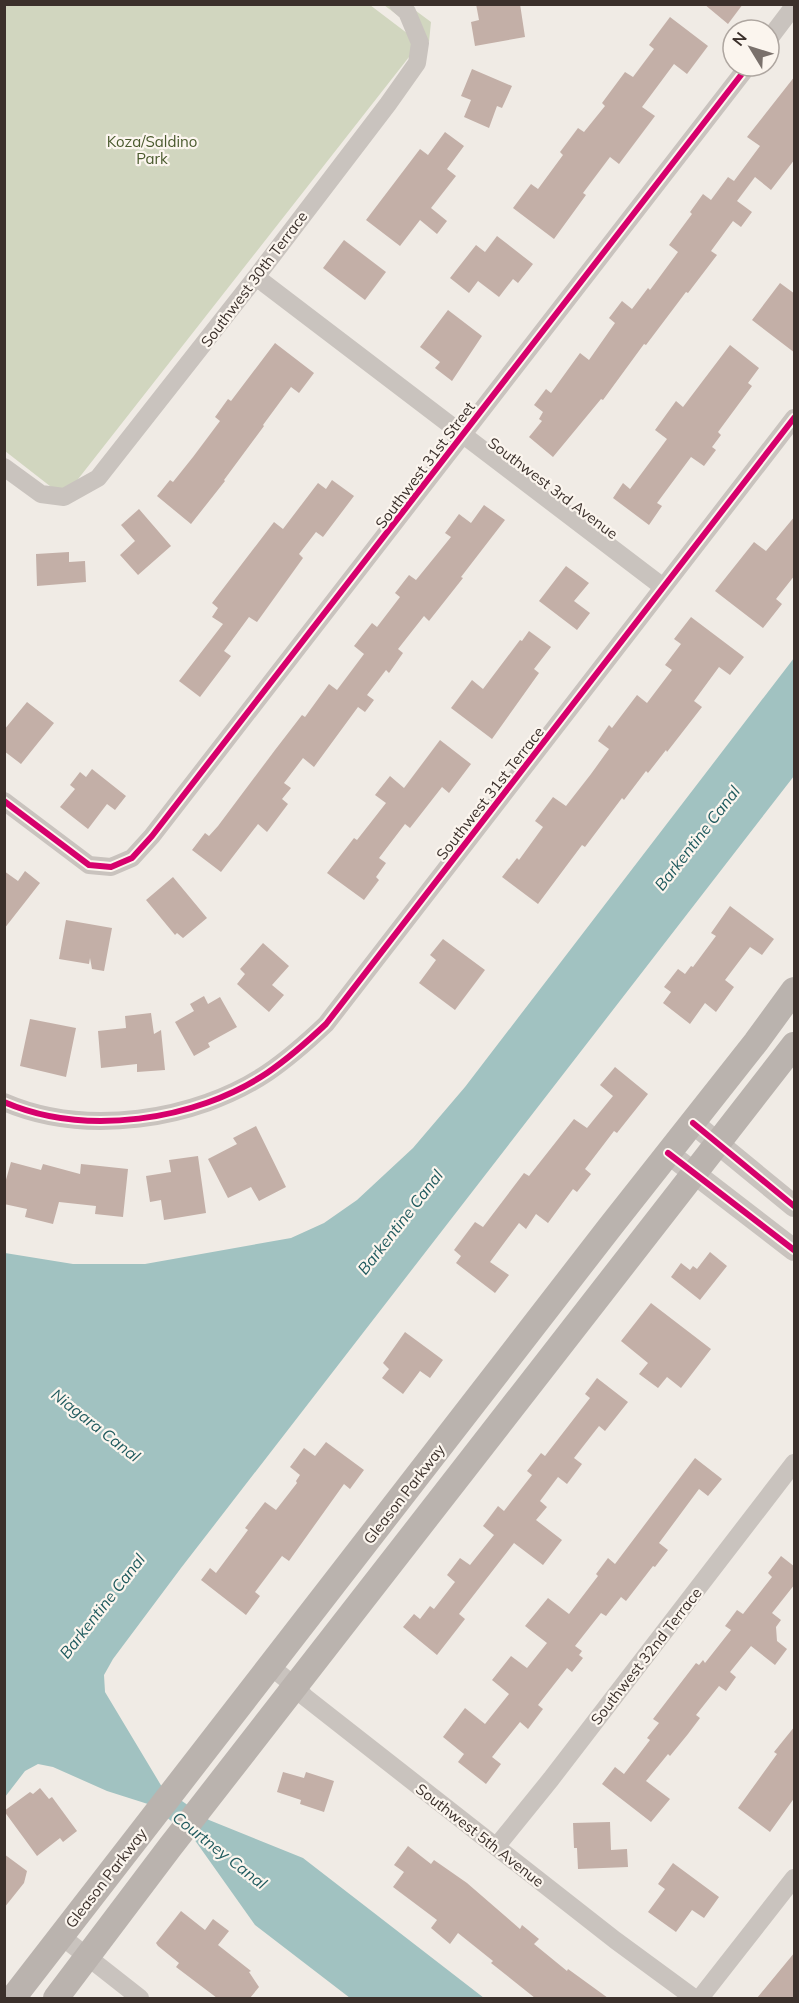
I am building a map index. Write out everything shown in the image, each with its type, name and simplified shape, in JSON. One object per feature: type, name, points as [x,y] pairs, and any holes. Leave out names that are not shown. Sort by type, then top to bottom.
[{"type":"main road","name":"Gleason Parkway","points":[[13,1998],[795,990]]},
{"type":"main road","points":[[56,1998],[170,1847],[795,1045]]},
{"type":"street","name":"Southwest 30th Terrace","points":[[4,467],[41,494],[64,497],[98,478],[256,277],[417,63],[420,43],[407,12],[398,4]]},
{"type":"street","points":[[781,24],[795,6]]},
{"type":"street","name":"Southwest 31st Street","points":[[4,801],[42,832],[89,865],[111,867],[132,858],[152,836],[739,78]]},
{"type":"street","name":"Southwest 3rd Avenue","points":[[256,277],[663,587]]},
{"type":"street","name":"Southwest 31st Terrace","points":[[4,1102],[42,1114],[80,1120],[118,1121],[152,1117],[194,1107],[229,1093],[265,1074],[297,1051],[326,1023],[795,418]]},
{"type":"street","points":[[693,1123],[795,1206]]},
{"type":"street","points":[[668,1153],[795,1250]]},
{"type":"street","name":"Southwest 32nd Terrace","points":[[496,1847],[795,1463]]},
{"type":"street","name":"Southwest 5th Avenue","points":[[270,1666],[305,1697],[496,1847],[694,1998]]},
{"type":"street","points":[[700,1998],[795,1878]]},
{"type":"street","points":[[61,1936],[140,1998]]},
{"type":"green space","name":"Koza/Saldino Park","points":[[4,5],[370,5],[420,43],[64,497],[5,451]]},
{"type":"green space","points":[[384,5],[408,5],[431,22],[429,42],[425,36]]},
{"type":"water","points":[[794,658],[794,776],[181,1568],[113,1659],[104,1675],[105,1692],[162,1787],[209,1820],[303,1858],[484,1998],[350,1998],[255,1925],[194,1839],[151,1805],[107,1791],[53,1767],[38,1764],[25,1771],[5,1797],[5,1253],[73,1264],[145,1264],[291,1238],[324,1223],[357,1200],[413,1148],[465,1087]]},
{"type":"building","points":[[476,4],[520,4],[525,37],[475,46],[471,22],[479,20]]},
{"type":"building","points":[[704,4],[743,4],[732,18],[721,18]]},
{"type":"building","points":[[670,17],[708,46],[687,74],[674,64],[642,107],[655,116],[619,164],[610,157],[583,193],[586,195],[554,239],[513,208],[531,184],[538,189],[563,155],[560,152],[578,128],[584,132],[605,106],[602,103],[625,72],[633,77],[654,49],[649,45]]},
{"type":"building","points":[[472,69],[512,86],[502,108],[497,106],[489,128],[464,117],[471,100],[461,96]]},
{"type":"building","points":[[795,76],[795,159],[771,190],[755,177],[737,201],[752,212],[741,227],[733,221],[711,251],[717,255],[646,345],[644,344],[603,400],[601,399],[553,457],[529,437],[542,421],[539,419],[543,412],[534,405],[546,389],[551,393],[580,353],[589,360],[615,323],[609,318],[622,301],[632,309],[648,288],[650,290],[678,252],[669,245],[692,214],[690,212],[703,194],[711,200],[728,177],[734,181],[760,146],[747,137]]},
{"type":"building","points":[[445,132],[464,146],[447,169],[456,176],[431,208],[447,221],[437,234],[420,220],[400,246],[366,220],[420,149],[428,155]]},
{"type":"building","points":[[497,236],[533,264],[518,283],[513,279],[499,297],[478,281],[469,293],[450,278],[476,245],[485,252]]},
{"type":"building","points":[[344,240],[386,272],[365,300],[323,268]]},
{"type":"building","points":[[780,283],[795,294],[795,353],[752,320]]},
{"type":"building","points":[[448,310],[482,336],[452,381],[435,368],[440,362],[420,347]]},
{"type":"building","points":[[275,343],[314,373],[299,393],[291,387],[225,481],[191,524],[157,496],[170,480],[173,482],[193,457],[220,421],[215,417],[228,399],[231,401]]},
{"type":"building","points":[[730,345],[759,368],[748,383],[752,386],[718,432],[721,435],[712,447],[716,450],[704,466],[691,457],[657,503],[662,506],[649,525],[613,498],[623,483],[630,489],[667,439],[655,430],[676,401],[683,407]]},
{"type":"building","points":[[332,480],[354,496],[323,537],[316,532],[299,554],[303,558],[257,622],[249,617],[224,651],[231,656],[200,697],[179,681],[223,624],[212,617],[218,608],[212,603],[274,522],[283,529],[318,483],[326,489]]},
{"type":"building","points":[[484,505],[505,520],[429,621],[424,616],[398,649],[403,653],[389,673],[386,670],[367,695],[374,700],[365,712],[358,707],[314,767],[303,758],[284,783],[291,788],[282,799],[288,804],[267,832],[258,824],[221,872],[192,850],[205,833],[209,836],[218,826],[302,715],[305,717],[329,684],[337,690],[364,654],[354,646],[372,623],[377,627],[400,597],[395,593],[409,575],[416,580],[451,537],[445,533],[459,514],[471,523]]},
{"type":"building","points":[[139,509],[171,546],[138,575],[120,555],[135,541],[121,525]]},
{"type":"building","points":[[795,516],[795,575],[776,599],[782,604],[763,628],[715,591],[754,542],[766,551]]},
{"type":"building","points":[[69,552],[69,562],[85,561],[86,582],[37,586],[36,554]]},
{"type":"building","points":[[566,566],[589,583],[574,601],[590,613],[577,630],[539,601]]},
{"type":"building","points":[[691,617],[744,657],[730,675],[719,667],[694,701],[702,707],[667,752],[666,750],[648,773],[646,771],[624,800],[622,798],[585,847],[582,845],[538,904],[502,877],[517,858],[519,860],[543,827],[535,821],[553,797],[566,806],[609,749],[598,741],[609,725],[612,728],[637,695],[647,703],[672,670],[665,665],[681,644],[674,639]]},
{"type":"building","points":[[529,631],[551,647],[534,669],[539,673],[492,739],[451,708],[472,680],[483,689]]},
{"type":"building","points":[[27,702],[54,723],[21,764],[4,751],[4,730]]},
{"type":"building","points":[[440,740],[471,764],[449,793],[442,787],[410,828],[405,824],[379,858],[386,863],[376,877],[379,880],[364,900],[327,873],[354,838],[357,840],[386,803],[375,795],[390,776],[404,788]]},
{"type":"building","points":[[92,769],[126,796],[115,810],[107,804],[88,829],[60,807],[75,789],[70,785],[80,772],[86,777]]},
{"type":"building","points":[[4,871],[18,881],[25,871],[40,883],[4,929]]},
{"type":"building","points":[[173,877],[207,918],[183,938],[177,933],[175,935],[146,900]]},
{"type":"building","points":[[730,906],[774,939],[762,955],[750,947],[725,980],[734,987],[716,1012],[705,1003],[690,1024],[663,1003],[671,992],[664,987],[678,969],[685,974],[691,966],[693,967],[716,936],[711,933]]},
{"type":"building","points":[[66,920],[112,928],[104,971],[92,969],[90,958],[89,964],[59,959]]},
{"type":"building","points":[[443,939],[485,970],[455,1010],[419,983],[436,960],[430,955]]},
{"type":"building","points":[[263,943],[289,966],[272,985],[284,995],[269,1012],[237,984],[245,974],[240,969]]},
{"type":"building","points":[[204,996],[208,1004],[220,997],[237,1027],[208,1043],[210,1047],[194,1056],[175,1022],[194,1011],[190,1004]]},
{"type":"building","points":[[151,1013],[154,1034],[161,1030],[165,1070],[137,1072],[137,1064],[101,1068],[98,1031],[126,1028],[125,1016]]},
{"type":"building","points":[[30,1019],[76,1028],[66,1077],[20,1066]]},
{"type":"building","points":[[615,1067],[648,1094],[617,1133],[614,1131],[585,1169],[591,1174],[577,1192],[573,1189],[548,1223],[536,1214],[526,1229],[519,1223],[490,1262],[509,1275],[495,1293],[456,1263],[461,1256],[454,1250],[475,1222],[483,1227],[524,1173],[529,1176],[574,1119],[587,1128],[613,1096],[600,1085]]},
{"type":"building","points":[[256,1126],[286,1187],[259,1201],[251,1187],[228,1198],[208,1159],[237,1144],[233,1138]]},
{"type":"building","points":[[198,1156],[206,1213],[164,1220],[161,1200],[150,1202],[146,1176],[171,1172],[169,1160]]},
{"type":"building","points":[[11,1162],[41,1170],[43,1164],[80,1174],[81,1164],[128,1169],[123,1217],[95,1214],[96,1206],[59,1202],[53,1224],[25,1217],[27,1209],[4,1204],[4,1187]]},
{"type":"building","points":[[710,1252],[727,1266],[700,1300],[671,1277],[681,1263],[690,1270],[693,1266],[697,1269]]},
{"type":"building","points":[[651,1303],[711,1349],[681,1388],[667,1377],[658,1388],[639,1374],[648,1363],[621,1341]]},
{"type":"building","points":[[405,1332],[443,1360],[430,1378],[420,1371],[403,1394],[382,1378],[389,1369],[383,1363]]},
{"type":"building","points":[[597,1378],[628,1402],[605,1431],[599,1426],[574,1458],[582,1464],[567,1484],[558,1477],[540,1501],[547,1507],[536,1520],[562,1540],[543,1565],[514,1543],[459,1614],[465,1619],[437,1655],[403,1627],[414,1614],[420,1619],[430,1606],[434,1609],[455,1582],[447,1575],[460,1558],[470,1565],[494,1535],[483,1526],[498,1506],[504,1511],[532,1475],[527,1471],[541,1453],[545,1456],[590,1398],[585,1394]]},
{"type":"building","points":[[326,1442],[364,1470],[350,1489],[344,1484],[289,1561],[282,1556],[255,1592],[260,1596],[246,1615],[201,1580],[210,1568],[216,1573],[248,1530],[245,1528],[265,1502],[276,1510],[297,1483],[300,1475],[290,1467],[304,1448],[315,1456]]},
{"type":"building","points":[[695,1458],[722,1479],[708,1496],[699,1489],[659,1543],[668,1550],[655,1567],[653,1566],[626,1601],[621,1597],[606,1616],[601,1613],[575,1646],[582,1651],[579,1655],[583,1658],[572,1672],[567,1668],[538,1705],[543,1709],[528,1729],[520,1722],[492,1757],[501,1764],[486,1784],[458,1762],[464,1754],[443,1737],[465,1708],[485,1724],[509,1694],[492,1680],[511,1656],[527,1668],[547,1643],[525,1626],[548,1598],[569,1614],[598,1576],[596,1574],[608,1558],[615,1564]]},
{"type":"building","points":[[781,1556],[795,1567],[795,1584],[772,1613],[781,1620],[776,1627],[777,1641],[787,1649],[775,1665],[751,1646],[730,1672],[736,1677],[726,1691],[719,1686],[696,1715],[700,1718],[688,1734],[646,1781],[670,1799],[651,1822],[602,1784],[615,1767],[624,1774],[650,1740],[647,1738],[659,1723],[653,1719],[696,1663],[699,1665],[703,1660],[705,1663],[731,1630],[725,1626],[737,1610],[743,1614],[772,1577],[768,1573]]},
{"type":"building","points":[[795,1726],[795,1797],[770,1832],[738,1808],[777,1754],[774,1752]]},
{"type":"building","points":[[283,1772],[304,1778],[306,1772],[334,1781],[324,1812],[300,1804],[301,1800],[277,1792]]},
{"type":"building","points":[[40,1788],[49,1799],[52,1797],[77,1831],[63,1842],[60,1838],[37,1856],[4,1811],[30,1792],[33,1794]]},
{"type":"building","points":[[610,1822],[611,1850],[627,1849],[628,1867],[578,1869],[573,1823]]},
{"type":"building","points":[[408,1846],[431,1864],[434,1860],[467,1883],[520,1929],[522,1925],[539,1939],[534,1944],[567,1971],[568,1969],[608,1998],[535,1998],[458,1933],[450,1944],[431,1928],[437,1920],[393,1887],[404,1872],[394,1865]]},
{"type":"building","points":[[4,1854],[27,1871],[24,1883],[4,1908]]},
{"type":"building","points":[[673,1863],[719,1897],[704,1918],[692,1910],[676,1932],[648,1912],[665,1889],[658,1884]]},
{"type":"building","points":[[181,1911],[205,1930],[213,1919],[229,1931],[218,1945],[251,1971],[249,1972],[259,1987],[250,1998],[217,1998],[176,1967],[179,1963],[158,1946],[156,1943]]},
{"type":"building","points":[[795,1952],[795,1998],[757,1998]]},
{"type":"cycle path","points":[[4,801],[89,865],[111,867],[132,858],[152,836],[739,78]]},
{"type":"cycle path","points":[[4,1102],[36,1113],[69,1119],[104,1121],[139,1119],[207,1103],[238,1089],[267,1073],[305,1043],[326,1024],[794,418]]},
{"type":"cycle path","points":[[693,1123],[794,1206]]},
{"type":"cycle path","points":[[668,1153],[794,1250]]},
{"type":"water label","name":"Barkentine Canal","points":[[697,838]]},
{"type":"water label","name":"Barkentine Canal","points":[[400,1222]]},
{"type":"water label","name":"Niagara Canal","points":[[96,1425]]},
{"type":"water label","name":"Barkentine Canal","points":[[102,1606]]},
{"type":"water label","name":"Courtney Canal","points":[[220,1850]]}]
